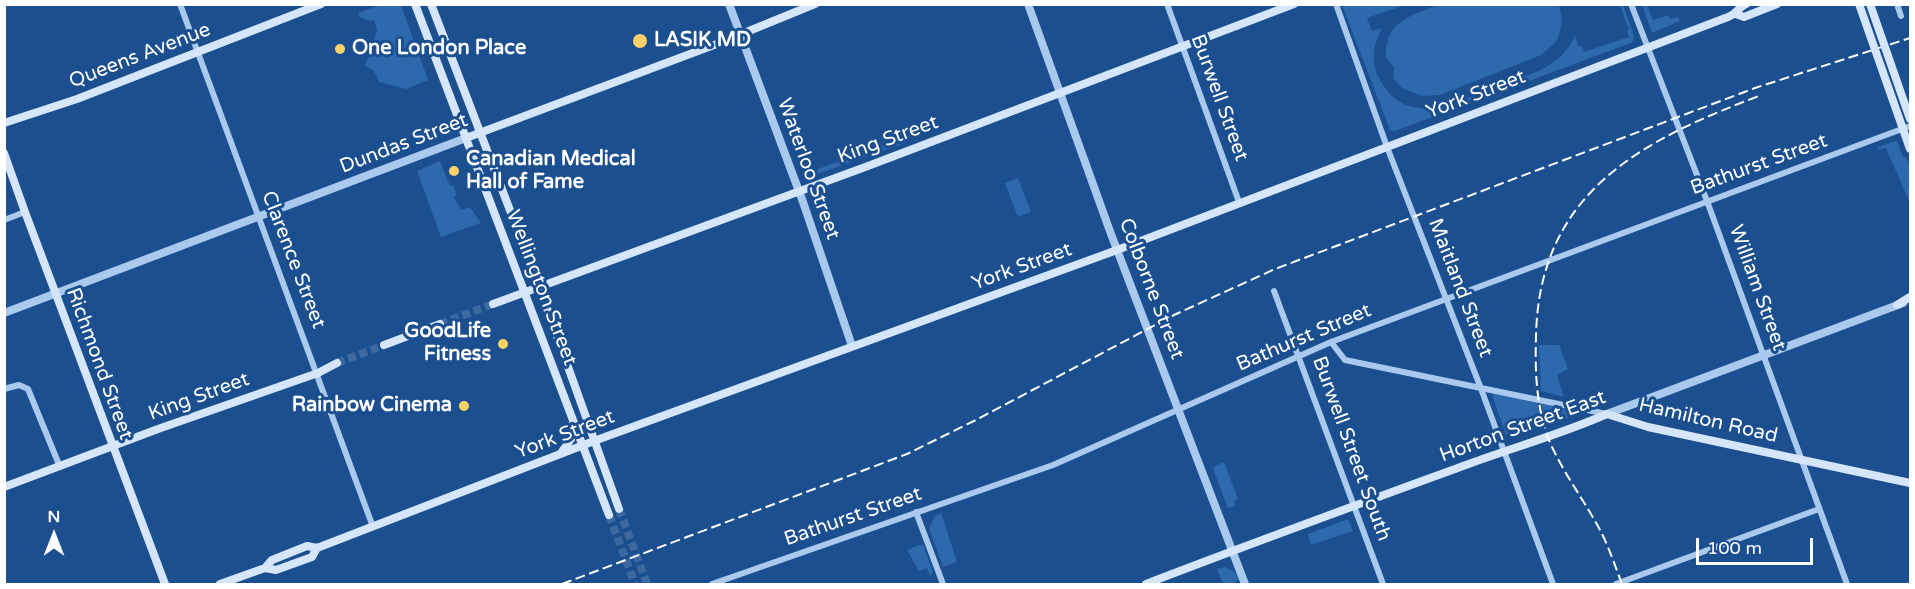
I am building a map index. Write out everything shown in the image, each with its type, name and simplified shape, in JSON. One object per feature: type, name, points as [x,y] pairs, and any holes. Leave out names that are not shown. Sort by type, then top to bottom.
[{"type":"main road","name":"Queens Avenue","points":[[4,123],[77,99],[321,4]]},
{"type":"main road","name":"Wellington Street","points":[[416,4],[609,515]]},
{"type":"main road","name":"Wellington Street","points":[[431,4],[539,286],[619,509]]},
{"type":"main road","name":"Dundas Street","points":[[466,138],[722,42],[815,4]]},
{"type":"main road","name":"King Street","points":[[493,304],[1294,4]]},
{"type":"main road","name":"York Street","points":[[220,585],[265,568],[272,560],[307,546],[317,548],[594,441],[1117,250],[1736,14],[1746,4]]},
{"type":"main road","name":"York Street","points":[[1736,14],[1744,17],[1777,4]]},
{"type":"main road","points":[[1859,4],[1911,149]]},
{"type":"main road","points":[[1870,4],[1911,119]]},
{"type":"main road","name":"Richmond Street","points":[[4,153],[165,585]]},
{"type":"main road","points":[[1897,305],[1911,298]]},
{"type":"main road","points":[[384,345],[440,324]]},
{"type":"main road","name":"King Street","points":[[4,488],[318,373],[337,363]]},
{"type":"main road","name":"Horton Street East","points":[[1146,585],[1232,551],[1607,414]]},
{"type":"main road","name":"Hamilton Road","points":[[1607,414],[1648,427],[1911,483]]},
{"type":"main road","points":[[560,455],[571,439],[573,421]]},
{"type":"street","name":"Clarence Street","points":[[180,4],[373,527]]},
{"type":"street","name":"Waterloo Street","points":[[729,4],[852,346]]},
{"type":"street","name":"Colborne Street","points":[[1028,4],[1117,250],[1245,585]]},
{"type":"street","name":"Burwell Street","points":[[1167,4],[1239,202]]},
{"type":"street","name":"Maitland Street","points":[[1336,4],[1387,147],[1480,386],[1553,585]]},
{"type":"street","name":"William Street","points":[[1631,4],[1707,201],[1847,585]]},
{"type":"street","points":[[1897,4],[1900,16]]},
{"type":"street","name":"Bathurst Street","points":[[712,585],[1053,465],[1331,342],[1911,126]]},
{"type":"street","name":"Dundas Street","points":[[4,313],[466,138]]},
{"type":"street","points":[[4,220],[25,212]]},
{"type":"street","name":"Burwell Street South","points":[[1274,291],[1383,585]]},
{"type":"street","name":"Horton Street East","points":[[1607,414],[1897,305]]},
{"type":"street","name":"Hamilton Road","points":[[1331,342],[1345,360],[1607,414]]},
{"type":"street","points":[[4,389],[19,385],[28,389],[60,467]]},
{"type":"street","points":[[1616,585],[1819,509]]},
{"type":"street","points":[[916,512],[943,585]]},
{"type":"shaded area","points":[[380,5],[401,5],[428,80],[406,89],[379,82],[374,71],[365,66],[377,30],[374,20],[370,21],[360,17],[358,13]]},
{"type":"shaded area","points":[[1342,5],[1405,5],[1367,18],[1372,31],[1382,28],[1376,41],[1374,54],[1375,67],[1380,80],[1390,94],[1401,103],[1413,107],[1439,107],[1453,103],[1541,70],[1561,55],[1575,35],[1578,46],[1582,46],[1584,52],[1629,37],[1627,31],[1629,30],[1620,5],[1623,5],[1634,36],[1633,42],[1395,131],[1390,130]]},
{"type":"shaded area","points":[[1438,5],[1559,5],[1562,21],[1556,42],[1541,55],[1440,95],[1421,96],[1402,88],[1393,78],[1394,67],[1386,58],[1387,46],[1389,36],[1401,22],[1418,12]]},
{"type":"shaded area","points":[[1642,5],[1647,5],[1653,20],[1668,15],[1670,19],[1678,17],[1680,21],[1652,33]]},
{"type":"shaded area","points":[[905,137],[905,143],[809,177],[806,176],[807,173]]},
{"type":"shaded area","points":[[1897,141],[1910,167],[1910,203],[1886,148],[1879,150],[1877,147]]},
{"type":"shaded area","points":[[440,161],[450,186],[453,185],[457,195],[454,197],[461,210],[470,207],[481,223],[441,237],[417,171]]},
{"type":"shaded area","points":[[1018,178],[1031,212],[1018,217],[1005,183]]},
{"type":"shaded area","points":[[1539,345],[1559,345],[1568,369],[1557,375],[1564,397],[1541,391]]},
{"type":"shaded area","points":[[1492,395],[1537,403],[1542,424],[1506,435]]},
{"type":"shaded area","points":[[1541,404],[1585,413],[1546,424]]},
{"type":"shaded area","points":[[1224,462],[1238,499],[1234,501],[1235,506],[1228,508],[1213,469]]},
{"type":"shaded area","points":[[941,513],[957,562],[943,567],[929,528],[935,516]]},
{"type":"shaded area","points":[[1348,519],[1353,531],[1311,545],[1308,534]]},
{"type":"shaded area","points":[[923,545],[933,572],[930,576],[927,568],[919,571],[907,550]]},
{"type":"shaded area","points":[[1225,567],[1235,572],[1239,580],[1231,584],[1223,584],[1217,569]]},
{"type":"tunnel","points":[[440,324],[493,304]]},
{"type":"tunnel","points":[[337,363],[384,345]]},
{"type":"tunnel","points":[[619,509],[647,584]]},
{"type":"tunnel","points":[[609,515],[635,584]]},
{"type":"railway","points":[[562,584],[907,454],[1174,315],[1275,269],[1755,88],[1910,38]]},
{"type":"railway","points":[[1622,584],[1603,536],[1558,460],[1543,423],[1538,399],[1536,361],[1536,336],[1542,286],[1555,244],[1576,209],[1604,179],[1637,154],[1674,132],[1759,96]]},
{"type":"place","name":"LASIK MD","points":[[640,41]]},
{"type":"place","name":"One London Place","points":[[340,49]]},
{"type":"place","name":"Canadian Medical Hall of Fame","points":[[454,171]]},
{"type":"place","name":"GoodLife Fitness","points":[[503,344]]},
{"type":"place","name":"Rainbow Cinema","points":[[464,406]]}]
